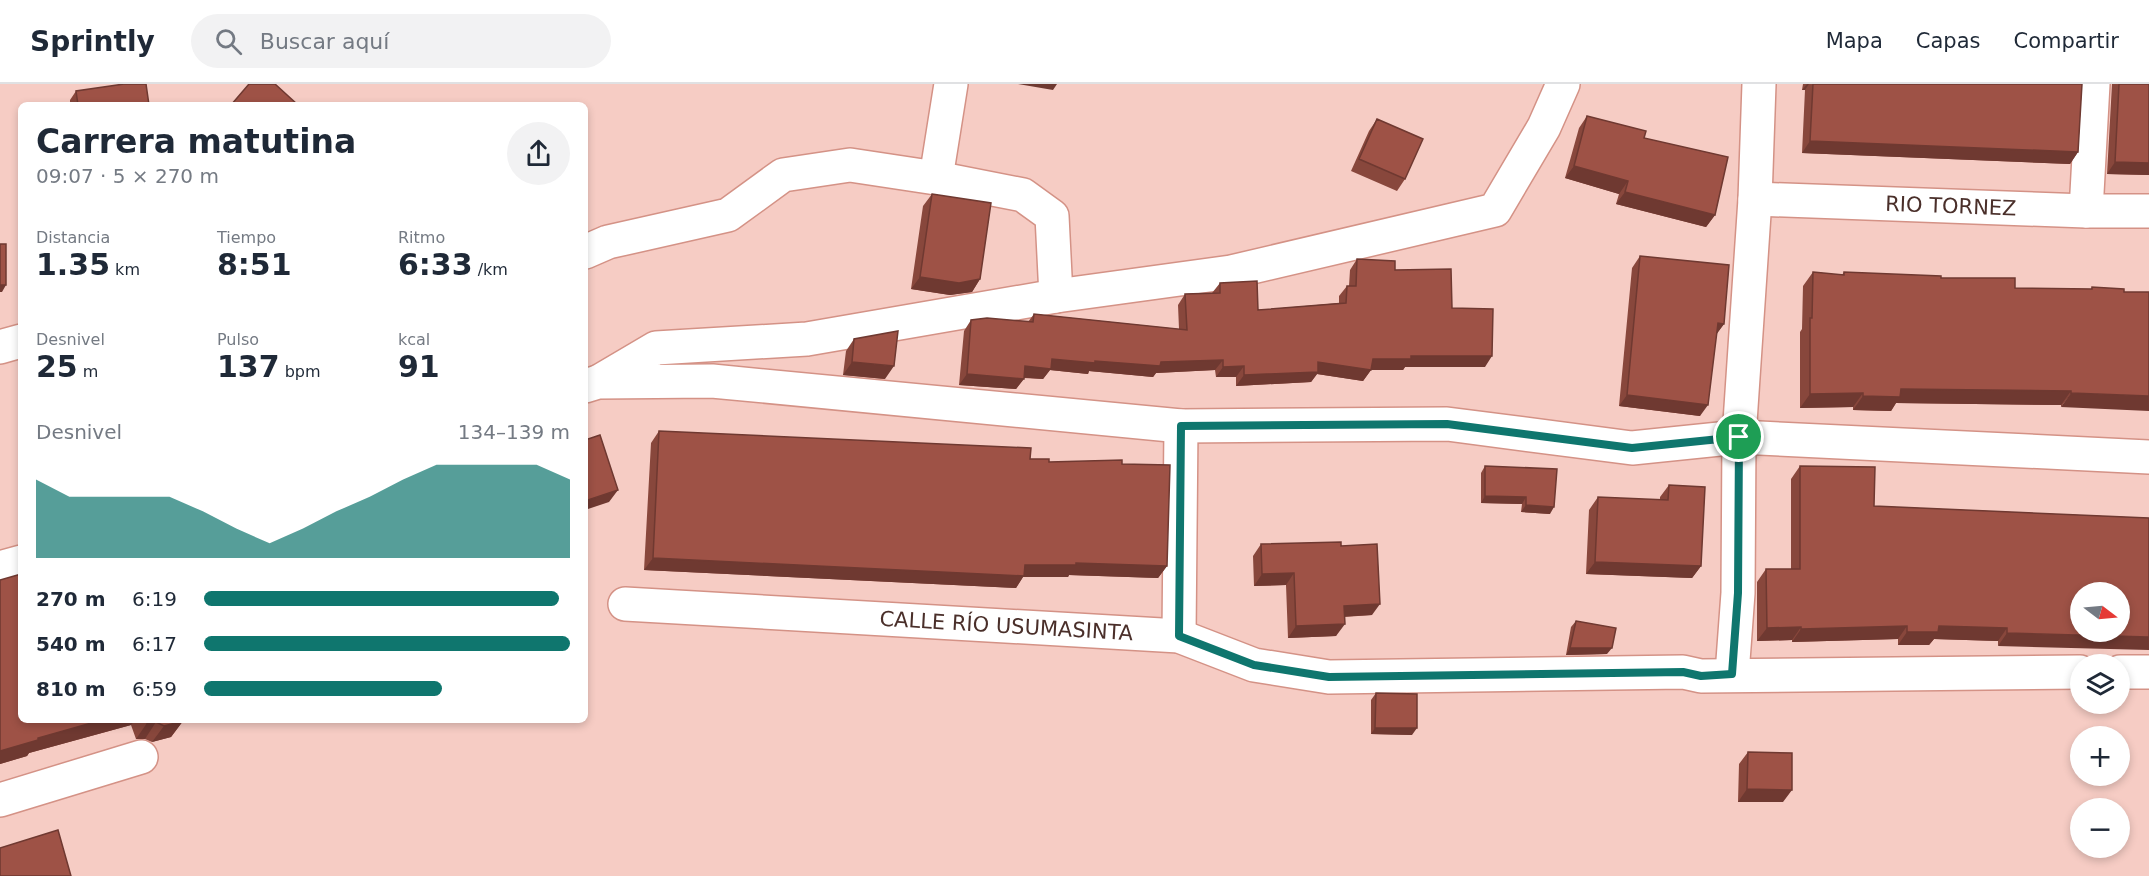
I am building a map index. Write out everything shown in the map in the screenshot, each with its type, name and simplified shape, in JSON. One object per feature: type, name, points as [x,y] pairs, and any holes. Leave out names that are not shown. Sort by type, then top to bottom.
[{"type":"street","points":[[936,177],[951,84]]},
{"type":"street","points":[[592,384],[656,348],[807,339],[1056,296],[1231,272],[1495,210],[1544,127],[1563,84]]},
{"type":"street","points":[[1732,674],[1738,593],[1739,437],[1755,199],[1759,84]]},
{"type":"street","points":[[2086,211],[2093,84]]},
{"type":"street","points":[[588,251],[608,242],[728,215],[783,175],[850,165],[936,177],[1023,195],[1052,216],[1056,296]]},
{"type":"street","name":"RIO TORNEZ","points":[[1755,199],[2086,211],[2149,210]]},
{"type":"street","points":[[0,347],[18,341]]},
{"type":"street","points":[[592,384],[712,381],[1181,426],[1447,424],[1632,448],[1739,437],[2149,457]]},
{"type":"street","points":[[1179,636],[1181,426]]},
{"type":"street","points":[[0,568],[18,563]]},
{"type":"street","name":"CALLE RÍO USUMASINTA","points":[[626,604],[1179,636],[1254,665],[1329,677],[1683,672],[1701,676],[2070,672]]},
{"type":"street","points":[[2130,672],[2149,672]]},
{"type":"street","points":[[0,800],[141,757]]},
{"type":"building","points":[[124,84],[146,84],[149,102],[78,102],[76,91]]},
{"type":"building","points":[[249,84],[275,84],[295,102],[234,102]]},
{"type":"building","points":[[1813,84],[2082,84],[2078,152],[1810,141]]},
{"type":"building","points":[[2119,84],[2149,84],[2149,163],[2115,162]]},
{"type":"building","points":[[1587,116],[1646,131],[1644,138],[1728,157],[1715,215],[1625,192],[1628,181],[1574,166]]},
{"type":"building","points":[[1377,119],[1423,139],[1405,179],[1359,159]]},
{"type":"building","points":[[932,194],[991,203],[980,279],[959,283],[920,277]]},
{"type":"building","points":[[0,244],[6,244],[6,285],[0,285]]},
{"type":"building","points":[[1640,256],[1729,265],[1724,324],[1718,323],[1708,405],[1627,395]]},
{"type":"building","points":[[1357,259],[1395,261],[1395,270],[1451,269],[1452,308],[1493,309],[1492,356],[1411,356],[1411,359],[1373,359],[1371,370],[1318,362],[1318,372],[1244,375],[1244,366],[1223,367],[1223,360],[1161,362],[1160,366],[1052,359],[1051,369],[1025,366],[1024,379],[967,374],[971,320],[987,318],[1033,322],[1034,314],[1187,330],[1185,294],[1220,293],[1220,283],[1257,281],[1258,310],[1346,303],[1347,286],[1356,286]]},
{"type":"building","points":[[1813,272],[1844,275],[1844,272],[1941,276],[1941,278],[2015,278],[2015,288],[2092,289],[2092,287],[2124,289],[2124,292],[2149,292],[2149,396],[2071,393],[2071,391],[1901,389],[1900,397],[1863,396],[1863,393],[1810,394],[1810,318],[1812,318]]},
{"type":"building","points":[[898,331],[894,366],[852,362],[854,339]]},
{"type":"building","points":[[659,431],[1031,448],[1030,459],[1049,459],[1049,462],[1122,460],[1122,464],[1170,465],[1167,566],[1076,563],[1076,565],[1025,565],[1024,576],[653,558]]},
{"type":"building","points":[[600,435],[618,490],[588,500],[588,439]]},
{"type":"building","points":[[1485,466],[1557,469],[1554,507],[1526,505],[1526,497],[1485,496]]},
{"type":"building","points":[[1800,466],[1875,467],[1874,506],[2149,518],[2149,637],[2130,636],[2130,582],[2070,582],[2070,635],[2007,633],[2007,628],[1939,626],[1938,632],[1907,632],[1907,626],[1767,628],[1766,569],[1800,569]]},
{"type":"building","points":[[1669,485],[1705,487],[1701,566],[1595,562],[1598,497],[1668,500]]},
{"type":"building","points":[[1341,542],[1341,546],[1377,544],[1380,604],[1344,606],[1345,624],[1296,626],[1294,573],[1262,574],[1261,544]]},
{"type":"building","points":[[18,575],[18,723],[91,723],[0,751],[0,580]]},
{"type":"building","points":[[1576,621],[1616,628],[1612,648],[1570,648]]},
{"type":"building","points":[[1376,693],[1417,694],[1417,728],[1375,728]]},
{"type":"building","points":[[158,723],[175,723],[164,726]]},
{"type":"building","points":[[1748,752],[1792,753],[1792,790],[1747,789]]},
{"type":"building","points":[[58,830],[71,876],[0,876],[0,848]]},
{"type":"route","points":[[1447,424],[1632,448],[1739,437],[1738,593],[1732,674],[1701,676],[1683,672],[1329,677],[1254,665],[1179,636],[1181,426],[1447,424]]}]
